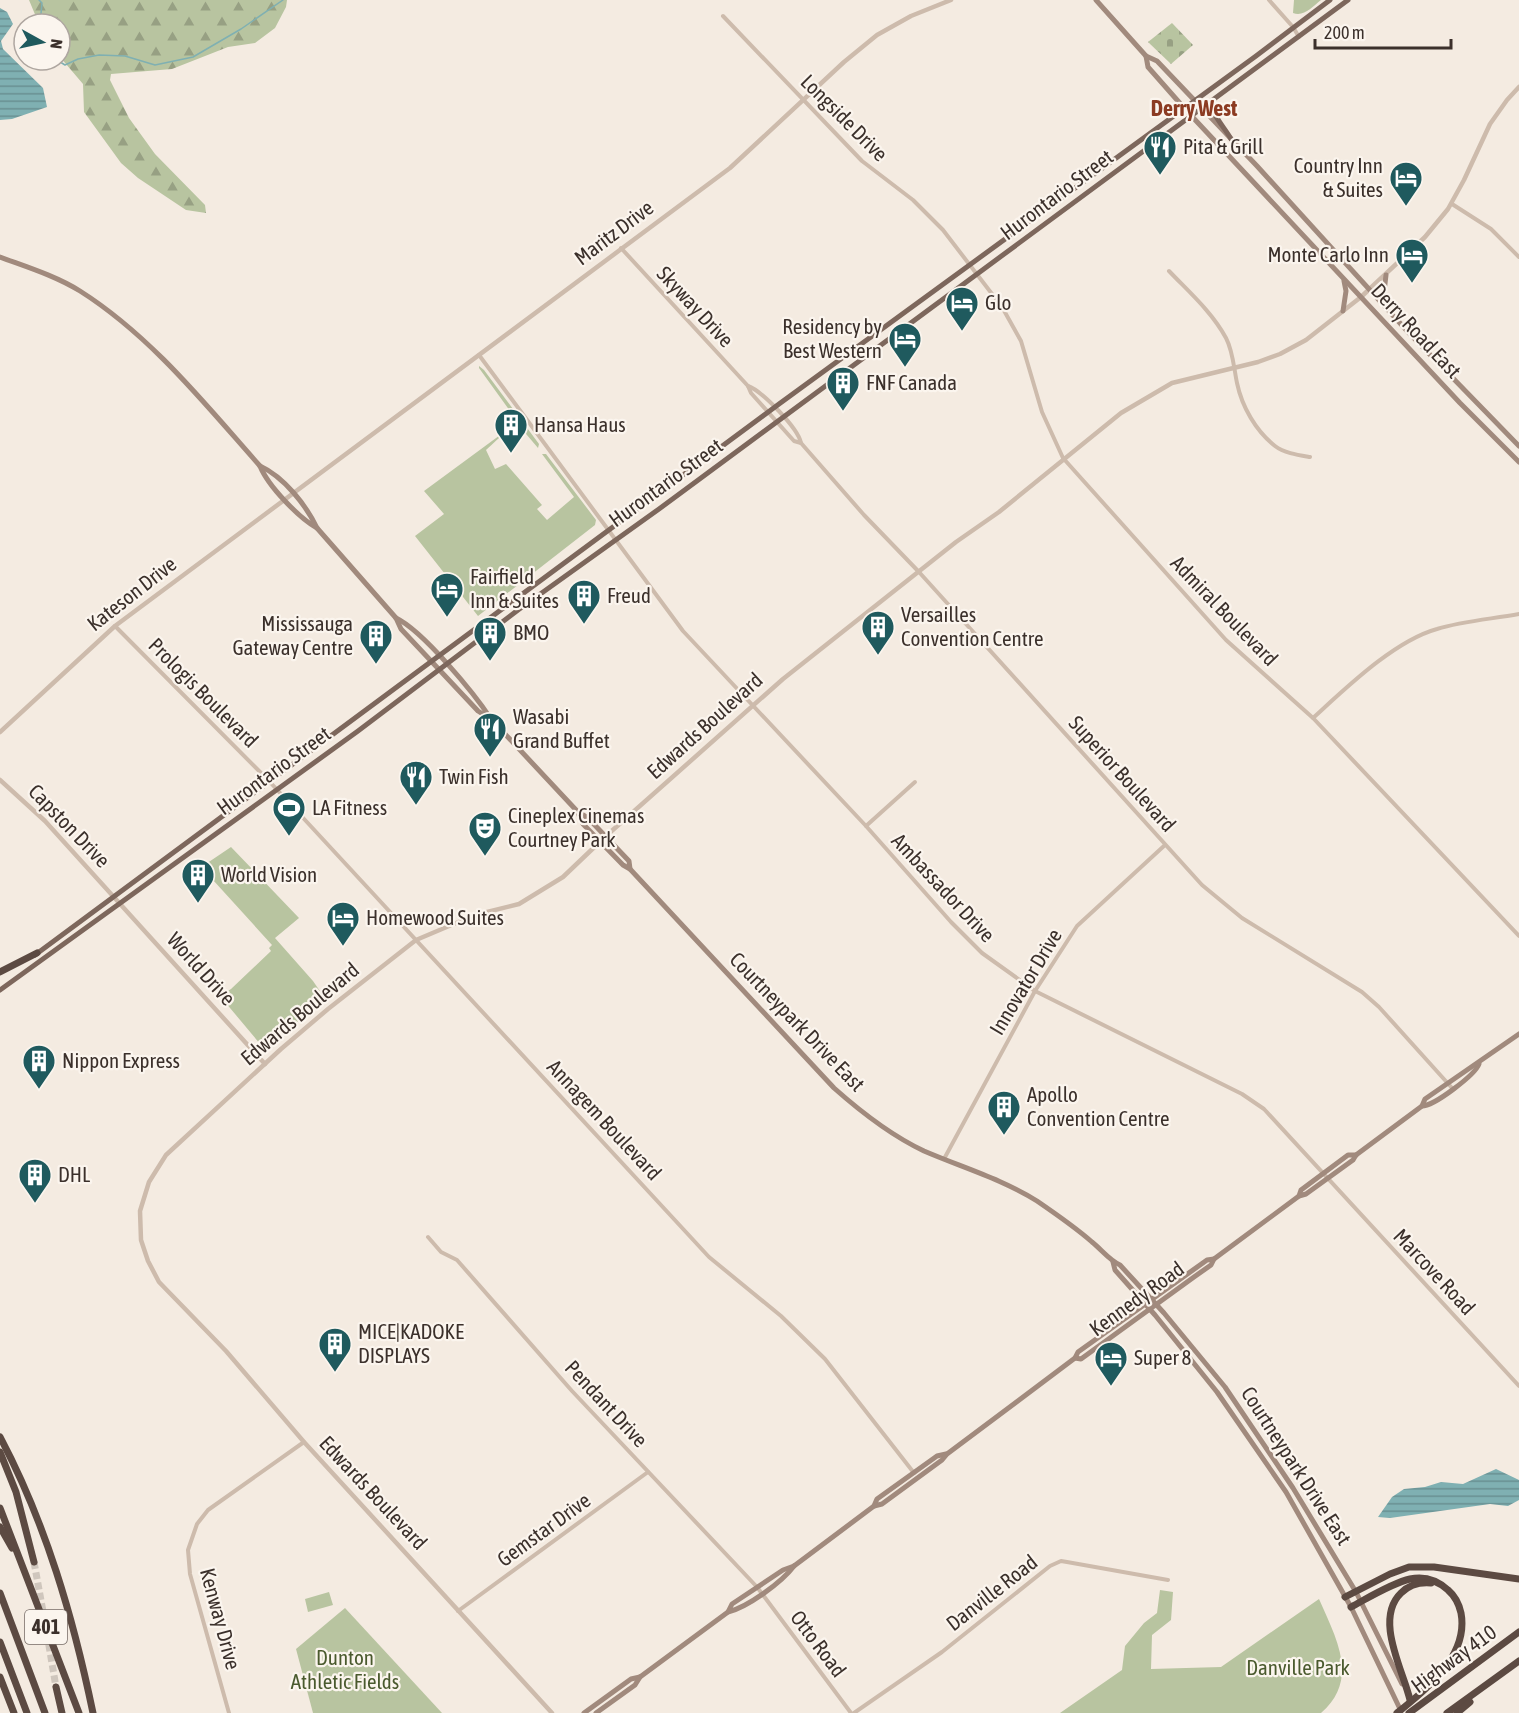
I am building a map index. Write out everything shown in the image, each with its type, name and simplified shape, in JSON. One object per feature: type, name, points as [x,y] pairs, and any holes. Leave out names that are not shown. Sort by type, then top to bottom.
[{"type":"highway","points":[[0,974],[37,953]]},
{"type":"highway","points":[[0,1437],[38,1520],[56,1567],[73,1623],[93,1713]]},
{"type":"highway","points":[[0,1452],[16,1492],[34,1562]]},
{"type":"highway","name":"401","points":[[0,1508],[79,1713]]},
{"type":"highway","points":[[0,1527],[4,1538],[19,1557]]},
{"type":"highway","points":[[1346,1597],[1390,1574],[1409,1567],[1434,1567],[1519,1579]]},
{"type":"highway","points":[[1351,1606],[1411,1579],[1429,1579],[1445,1587],[1455,1598],[1461,1615],[1461,1630],[1457,1646],[1433,1682],[1397,1713]]},
{"type":"highway","points":[[1410,1700],[1391,1635],[1390,1618],[1393,1605],[1402,1592],[1416,1584],[1434,1583],[1445,1587]]},
{"type":"highway","name":"401","points":[[0,1593],[45,1713]]},
{"type":"highway","name":"Highway 410","points":[[1409,1713],[1519,1632]]},
{"type":"highway","name":"401","points":[[0,1642],[27,1713]]},
{"type":"highway","points":[[1447,1713],[1519,1663]]},
{"type":"highway","name":"Highway 410","points":[[1456,1713],[1519,1663]]},
{"type":"highway","points":[[0,1677],[14,1713]]},
{"type":"highway","points":[[56,1687],[62,1713]]},
{"type":"main road","points":[[1096,0],[1146,56]]},
{"type":"main road","name":"Hurontario Street","points":[[37,953],[438,655],[1330,0]]},
{"type":"main road","name":"Hurontario Street","points":[[0,990],[277,790],[545,590],[777,422],[1348,0]]},
{"type":"main road","name":"Derry Road East","points":[[1146,56],[1157,61],[1202,108],[1408,333],[1519,446]]},
{"type":"main road","name":"Derry Road East","points":[[1146,56],[1148,67],[1192,116],[1460,403],[1519,462]]},
{"type":"main road","points":[[1211,101],[1212,113],[1222,124],[1231,140]]},
{"type":"main road","points":[[0,257],[38,271],[78,290],[115,315],[170,366],[260,466],[264,476],[306,522],[317,528]]},
{"type":"main road","points":[[1386,275],[1384,292],[1387,308]]},
{"type":"main road","points":[[1342,276],[1347,291],[1343,311]]},
{"type":"main road","points":[[1402,339],[1408,333]]},
{"type":"main road","points":[[1420,360],[1428,353]]},
{"type":"main road","points":[[260,466],[270,471],[293,494],[311,516],[317,528],[396,618]]},
{"type":"main road","name":"Courtneypark Drive East","points":[[396,618],[407,623],[447,664],[483,705],[490,718],[577,811],[588,818],[606,836],[628,861],[630,869]]},
{"type":"main road","name":"Courtneypark Drive East","points":[[396,618],[401,629],[431,661],[478,711],[490,718]]},
{"type":"main road","name":"Courtneypark Drive East","points":[[577,811],[584,824],[623,865],[630,869],[834,1088],[866,1115],[898,1137],[944,1159],[1006,1184],[1036,1201],[1078,1230],[1113,1262],[1120,1265],[1225,1387],[1293,1488],[1356,1592],[1416,1713]]},
{"type":"main road","name":"Kennedy Road","points":[[1075,1358],[1082,1359],[1150,1310],[1211,1265],[1214,1259],[1299,1196],[1306,1194],[1325,1176],[1353,1160],[1356,1155],[1422,1106],[1425,1099],[1473,1065],[1479,1064],[1519,1034]]},
{"type":"main road","name":"Kennedy Road","points":[[1422,1106],[1429,1106],[1477,1070],[1479,1064]]},
{"type":"main road","name":"Kennedy Road","points":[[728,1612],[732,1604],[783,1570],[794,1566],[874,1506],[882,1504],[916,1475],[942,1460],[1075,1358],[1078,1352],[1207,1260],[1214,1259]]},
{"type":"main road","name":"Courtneypark Drive East","points":[[1113,1262],[1115,1270],[1217,1392],[1287,1492],[1351,1606],[1402,1713]]},
{"type":"main road","name":"Kennedy Road","points":[[596,1713],[635,1685],[640,1677],[728,1612],[738,1610],[788,1575],[794,1566]]},
{"type":"main road","name":"Kennedy Road","points":[[584,1713],[631,1679],[640,1677]]},
{"type":"street","name":"Maritz Drive","points":[[293,494],[730,168],[844,62],[885,29],[910,16],[951,0]]},
{"type":"street","points":[[1269,0],[1293,27],[1299,38]]},
{"type":"street","name":"Longside Drive","points":[[723,16],[862,161],[913,200],[943,230],[969,266]]},
{"type":"street","name":"Edwards Boulevard","points":[[552,1713],[304,1442],[226,1352],[159,1282],[148,1261],[141,1240],[140,1211],[149,1182],[166,1155],[265,1064],[328,1009],[416,939],[475,915],[519,904],[563,877],[752,705],[919,572],[999,512],[1121,412],[1166,387],[1193,377],[1280,354],[1306,340],[1362,297],[1425,237],[1452,204],[1490,124],[1506,100],[1519,87]]},
{"type":"street","points":[[1452,204],[1491,229],[1519,257]]},
{"type":"street","name":"Skyway Drive","points":[[621,248],[748,386],[777,422]]},
{"type":"street","name":"Admiral Boulevard","points":[[969,266],[1002,307],[1021,341],[1042,412],[1063,458],[1226,640],[1313,718],[1519,936]]},
{"type":"street","points":[[1169,271],[1210,315],[1227,340],[1246,411],[1260,430],[1276,447],[1291,454],[1310,457]]},
{"type":"street","name":"Ambassador Drive","points":[[479,355],[683,631],[982,953],[1035,991],[1242,1094],[1264,1109],[1325,1176]]},
{"type":"street","name":"Skyway Drive","points":[[748,386],[756,389],[783,417]]},
{"type":"street","name":"Superior Boulevard","points":[[783,417],[800,437],[801,443],[864,515],[919,572],[1202,885],[1242,918],[1362,992],[1379,1007],[1452,1088]]},
{"type":"street","name":"Superior Boulevard","points":[[777,422],[794,441],[801,443]]},
{"type":"street","name":"Kateson Drive","points":[[0,732],[115,626],[293,494]]},
{"type":"street","points":[[1313,718],[1361,675],[1419,636],[1436,629],[1519,614]]},
{"type":"street","name":"Prologis Boulevard","points":[[115,626],[269,781]]},
{"type":"street","name":"Capston Drive","points":[[0,780],[45,821],[114,896]]},
{"type":"street","name":"Annagem Boulevard","points":[[269,781],[709,1257],[781,1316],[830,1364],[916,1475]]},
{"type":"street","points":[[866,826],[915,782]]},
{"type":"street","name":"Innovator Drive","points":[[944,1159],[1035,991],[1077,926],[1165,845]]},
{"type":"street","name":"World Drive","points":[[114,896],[265,1064]]},
{"type":"street","name":"Marcove Road","points":[[1325,1176],[1519,1386]]},
{"type":"street","name":"Pendant Drive","points":[[428,1237],[441,1251],[457,1260],[572,1391],[762,1594]]},
{"type":"street","name":"Kenway Drive","points":[[229,1713],[190,1574],[188,1550],[197,1524],[208,1509],[304,1442]]},
{"type":"street","name":"Gemstar Drive","points":[[458,1611],[648,1472]]},
{"type":"street","name":"Danville Road","points":[[853,1713],[942,1652],[1050,1566],[1061,1561],[1168,1580]]},
{"type":"street","name":"Otto Road","points":[[762,1594],[853,1713]]},
{"type":"green space","points":[[29,0],[287,0],[286,7],[275,28],[255,43],[228,47],[172,69],[111,74],[110,80],[129,118],[155,154],[205,205],[206,213],[186,210],[138,178],[121,163],[84,112],[83,84],[72,71],[72,12],[34,12]]},
{"type":"green space","points":[[1294,0],[1321,0],[1308,11],[1297,14],[1293,13]]},
{"type":"green space","points":[[1172,23],[1193,45],[1171,64],[1148,42]]},
{"type":"green space","points":[[479,366],[539,444],[538,448],[521,428],[506,433],[486,450],[495,469],[506,464],[542,505],[537,509],[547,520],[574,497],[542,454],[546,454],[596,520],[595,525],[478,616],[415,536],[444,514],[424,491],[518,422]]},
{"type":"green space","points":[[231,847],[299,918],[275,938],[324,997],[266,1051],[220,996],[231,989],[271,951],[269,948],[272,945],[213,880],[203,887],[191,874]]},
{"type":"green space","name":"Danville Park","points":[[1160,1590],[1173,1592],[1171,1620],[1152,1635],[1151,1669],[1221,1667],[1319,1599],[1332,1628],[1341,1658],[1340,1686],[1333,1700],[1321,1713],[1060,1713],[1122,1670],[1125,1646],[1144,1623],[1157,1613]]},
{"type":"green space","points":[[329,1592],[333,1605],[308,1612],[305,1599]]},
{"type":"green space","name":"Dunton Athletic Fields","points":[[345,1608],[442,1713],[313,1713],[296,1649]]},
{"type":"water","points":[[0,8],[7,12],[12,22],[1,41],[3,49],[12,58],[12,72],[27,72],[43,88],[47,107],[12,119],[0,120]]},
{"type":"water","points":[[1496,1469],[1519,1480],[1519,1500],[1508,1506],[1490,1504],[1390,1518],[1378,1517],[1392,1497],[1404,1489],[1425,1487],[1441,1482],[1463,1484]]},
{"type":"waterway","points":[[39,0],[42,3],[41,12]]},
{"type":"waterway","points":[[72,62],[99,55],[125,56],[155,65],[193,57],[241,29],[283,0]]},
{"type":"tunnel","points":[[34,1562],[44,1617]]},
{"type":"tunnel","points":[[47,1634],[56,1687]]},
{"type":"place","name":"Pita & Grill","points":[[1160,176]]},
{"type":"place","name":"Country Inn & Suites","points":[[1406,207]]},
{"type":"place","name":"Monte Carlo Inn","points":[[1412,284]]},
{"type":"place","name":"Glo","points":[[962,332]]},
{"type":"place","name":"Residency by Best Western","points":[[905,368]]},
{"type":"place","name":"FNF Canada","points":[[843,412]]},
{"type":"place","name":"Hansa Haus","points":[[511,454]]},
{"type":"place","name":"Fairfield Inn & Suites","points":[[447,618]]},
{"type":"place","name":"Freud","points":[[584,625]]},
{"type":"place","name":"Versailles Convention Centre","points":[[878,656]]},
{"type":"place","name":"BMO","points":[[490,662]]},
{"type":"place","name":"Mississauga Gateway Centre","points":[[376,665]]},
{"type":"place","name":"Wasabi Grand Buffet","points":[[490,758]]},
{"type":"place","name":"Twin Fish","points":[[416,806]]},
{"type":"place","name":"LA Fitness","points":[[289,837]]},
{"type":"place","name":"Cineplex Cinemas Courtney Park","points":[[485,857]]},
{"type":"place","name":"World Vision","points":[[198,904]]},
{"type":"place","name":"Homewood Suites","points":[[343,947]]},
{"type":"place","name":"Nippon Express","points":[[39,1090]]},
{"type":"place","name":"Apollo Convention Centre","points":[[1004,1136]]},
{"type":"place","name":"DHL","points":[[35,1204]]},
{"type":"place","name":"MICE|KADOKE DISPLAYS","points":[[335,1373]]},
{"type":"place","name":"Super 8","points":[[1111,1387]]},
{"type":"district","name":"Derry West","points":[[1194,108]]}]
